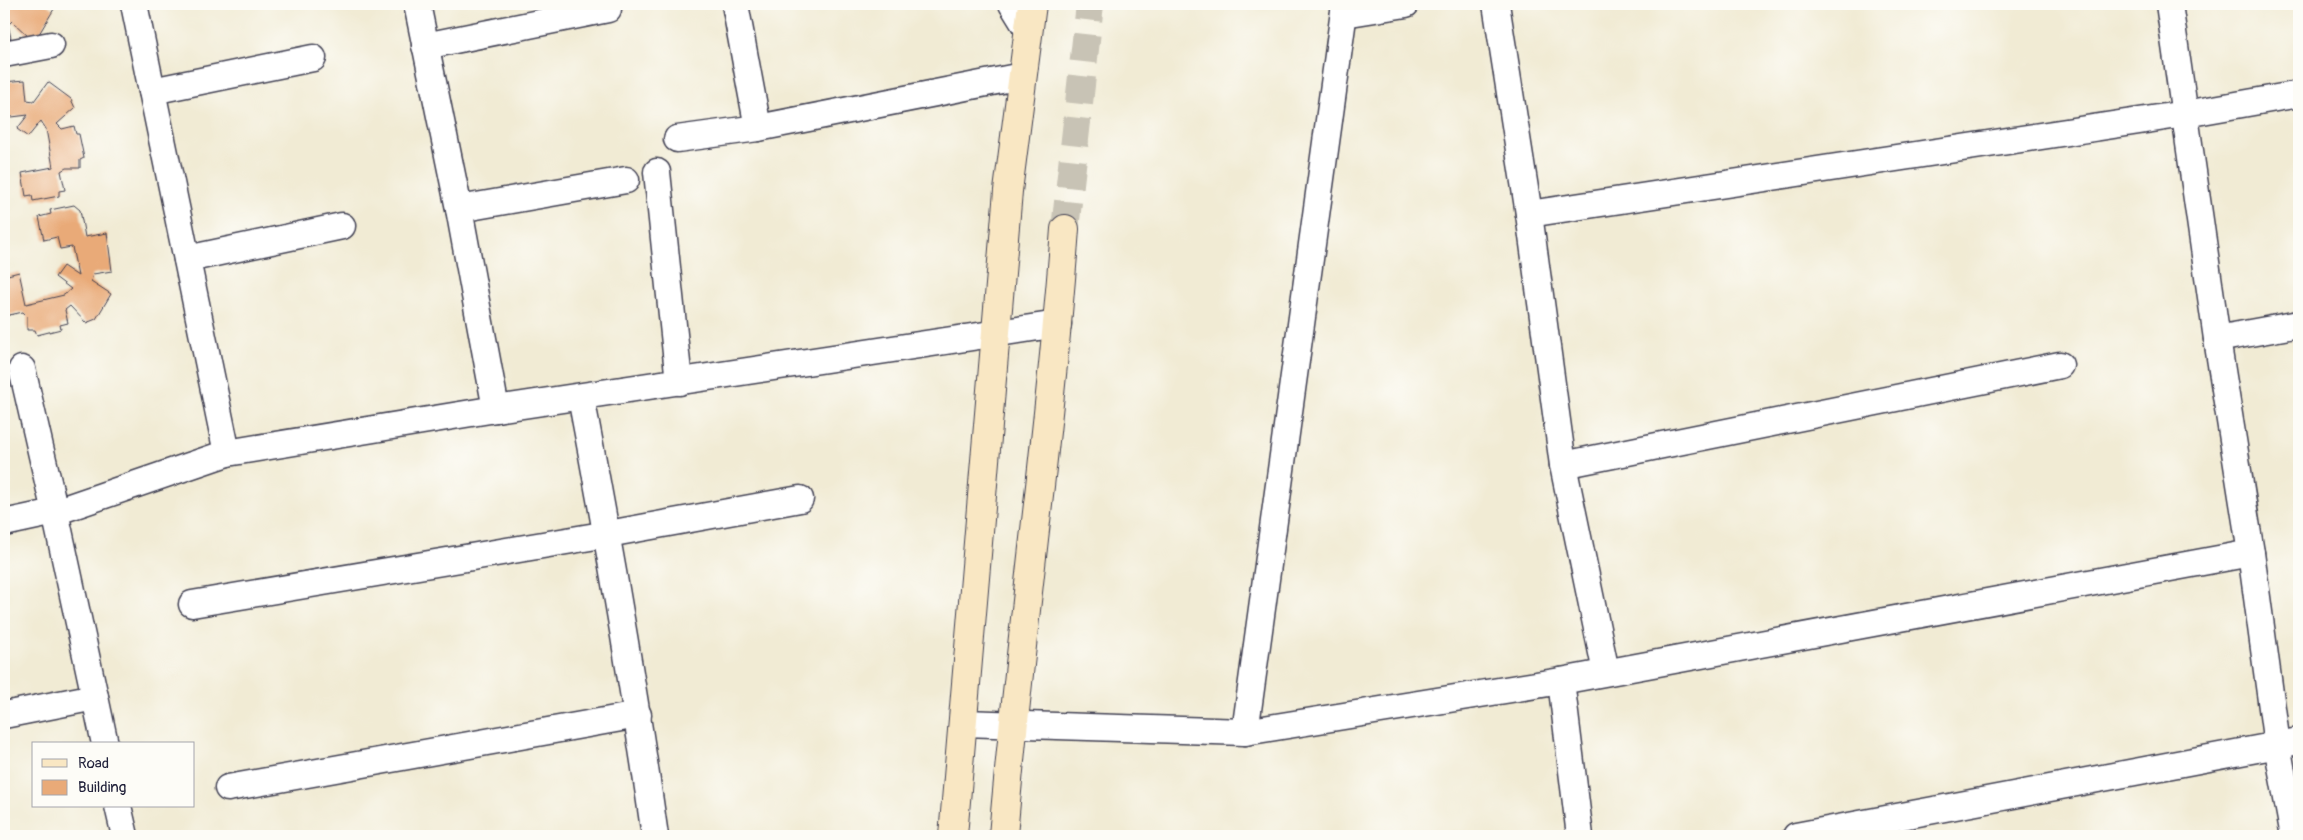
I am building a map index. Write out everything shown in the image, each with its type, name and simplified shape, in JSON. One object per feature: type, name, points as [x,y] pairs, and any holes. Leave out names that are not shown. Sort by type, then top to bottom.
[{"type":"street","points":[[134,4],[227,453]]},
{"type":"street","points":[[417,4],[459,209],[496,409]]},
{"type":"street","points":[[735,4],[758,128]]},
{"type":"street","points":[[953,836],[1008,190],[1030,17],[1012,4]]},
{"type":"street","points":[[1245,732],[1344,9],[1406,4]]},
{"type":"street","points":[[1496,4],[1529,214],[1563,465],[1606,672]]},
{"type":"street","points":[[2169,4],[2217,339],[2251,553],[2288,743],[2294,836]]},
{"type":"street","points":[[425,46],[608,10]]},
{"type":"street","points":[[4,54],[51,45]]},
{"type":"street","points":[[152,91],[313,58]]},
{"type":"street","points":[[677,139],[758,128],[1022,76]]},
{"type":"street","points":[[1529,214],[2185,114],[2299,94]]},
{"type":"street","points":[[656,172],[679,382]]},
{"type":"street","points":[[459,209],[626,180]]},
{"type":"street","points":[[187,259],[342,226]]},
{"type":"street","points":[[1003,836],[1012,725],[1058,324],[1065,229]]},
{"type":"street","points":[[4,523],[55,512],[227,453],[496,409],[1058,324]]},
{"type":"street","points":[[2217,339],[2299,324]]},
{"type":"street","points":[[1563,465],[2060,365]]},
{"type":"street","points":[[22,369],[105,742]]},
{"type":"street","points":[[581,397],[608,534],[638,716],[655,836]]},
{"type":"street","points":[[192,604],[608,534],[800,499]]},
{"type":"street","points":[[963,723],[1245,732],[1561,681],[2251,553]]},
{"type":"street","points":[[1561,681],[1580,836]]},
{"type":"street","points":[[4,715],[95,697]]},
{"type":"street","points":[[228,788],[638,716]]},
{"type":"street","points":[[1796,836],[2288,743]]},
{"type":"street","points":[[118,808],[125,836]]},
{"type":"building","points":[[15,4],[46,4],[54,9],[39,34],[30,38],[12,21],[8,25],[11,38],[4,40],[4,11]]},
{"type":"building","points":[[25,80],[27,100],[34,101],[48,82],[71,99],[75,108],[57,124],[62,129],[74,126],[76,134],[79,134],[84,158],[80,160],[80,168],[66,168],[61,171],[65,190],[59,191],[59,196],[33,201],[32,195],[26,196],[22,173],[53,167],[46,129],[41,121],[28,137],[17,129],[28,115],[4,118],[4,82]]},
{"type":"building","points":[[74,205],[80,210],[85,237],[107,233],[112,271],[93,274],[91,281],[111,294],[96,319],[86,323],[70,306],[65,310],[68,323],[60,325],[61,329],[37,335],[35,330],[27,330],[27,316],[23,312],[5,316],[4,276],[19,272],[26,304],[64,295],[71,289],[55,277],[63,266],[78,276],[72,247],[60,249],[57,237],[44,240],[39,217],[51,214],[50,210]]},
{"type":"tunnel","points":[[1065,229],[1090,4]]}]
